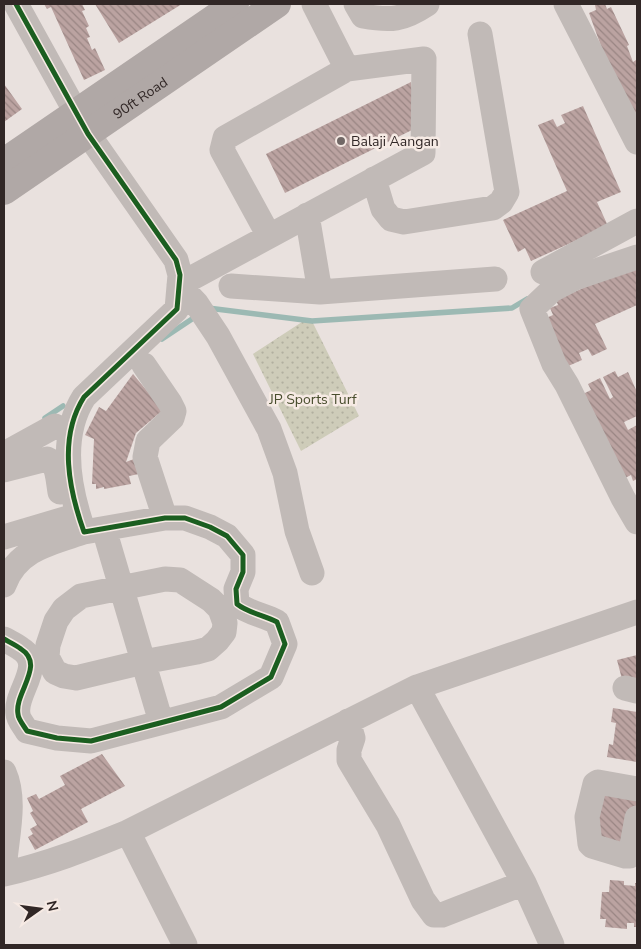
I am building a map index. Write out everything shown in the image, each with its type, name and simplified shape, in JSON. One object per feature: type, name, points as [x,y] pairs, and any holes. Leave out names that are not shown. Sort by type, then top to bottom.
[{"type":"main road","name":"90ft Road","points":[[4,191],[82,124],[235,4]]},
{"type":"main road","name":"90ft Road","points":[[4,162],[82,124],[277,4]]},
{"type":"street","points":[[16,4],[82,124],[176,260],[180,275],[177,309],[84,397],[78,405],[68,447],[68,473],[83,524]]},
{"type":"street","points":[[314,4],[347,68]]},
{"type":"street","points":[[356,4],[363,16],[385,20],[412,15],[427,4]]},
{"type":"street","points":[[566,4],[637,142]]},
{"type":"street","points":[[374,179],[383,208],[387,214],[391,219],[404,222],[493,208],[501,202],[507,192],[480,34]]},
{"type":"street","points":[[179,285],[423,153],[424,59],[347,68],[225,138],[222,150],[269,236]]},
{"type":"street","points":[[307,215],[320,292]]},
{"type":"street","points":[[543,272],[637,221]]},
{"type":"street","points":[[637,257],[575,278],[552,290],[532,309],[554,364],[630,494],[637,522]]},
{"type":"street","points":[[231,286],[320,292],[495,279]]},
{"type":"street","points":[[179,285],[196,303],[210,323],[269,429],[286,473],[297,531],[312,573]]},
{"type":"street","points":[[144,364],[174,411],[172,418],[148,441],[145,457],[165,518]]},
{"type":"street","points":[[4,454],[55,426]]},
{"type":"street","points":[[4,470],[47,458],[52,461],[83,524],[120,588],[161,722]]},
{"type":"street","points":[[4,537],[83,524],[185,518],[210,527],[227,536],[243,555],[243,572],[228,606],[224,632],[218,641],[208,649],[76,678],[55,672],[39,659],[4,640]]},
{"type":"street","points":[[4,585],[8,574],[19,560],[83,524]]},
{"type":"street","points":[[165,579],[180,580],[211,600],[264,615],[277,622],[285,644],[271,677],[221,707],[91,741],[57,738],[27,730],[18,715],[18,701],[31,672],[48,645],[56,621],[64,609],[81,596],[120,588],[165,579]]},
{"type":"street","points":[[4,772],[9,783],[9,817],[4,872],[47,863],[80,852],[128,832],[416,686],[637,612]]},
{"type":"street","points":[[416,686],[524,883],[552,945]]},
{"type":"street","points":[[348,721],[353,738],[349,750],[349,760],[388,826],[428,910],[434,915],[442,915],[524,883]]},
{"type":"street","points":[[601,768],[637,775]]},
{"type":"street","points":[[637,789],[598,782],[594,784],[587,817],[590,844],[630,856],[637,818]]},
{"type":"street","points":[[128,832],[184,945]]},
{"type":"green space","name":"JP Sports Turf","points":[[305,320],[308,323],[312,321],[359,416],[301,451],[253,354]]},
{"type":"building","points":[[44,4],[82,4],[85,10],[82,11],[89,26],[86,28],[90,37],[87,38],[92,50],[95,48],[105,70],[84,80],[51,7],[47,9]]},
{"type":"building","points":[[95,4],[182,4],[119,43]]},
{"type":"building","points":[[605,4],[607,9],[611,7],[629,45],[627,46],[633,62],[636,60],[637,119],[623,107],[589,13],[596,10],[595,5]]},
{"type":"building","name":"Balaji Aangan","points":[[411,82],[416,128],[285,193],[266,154]]},
{"type":"building","points":[[4,84],[22,109],[4,122]]},
{"type":"building","points":[[583,106],[621,192],[597,202],[608,226],[531,261],[525,248],[518,252],[503,220],[567,191],[538,125],[553,119],[557,127],[565,123],[561,115]]},
{"type":"building","points":[[637,264],[637,305],[595,324],[607,349],[592,356],[588,349],[579,353],[582,360],[566,367],[544,319],[553,315],[550,308],[558,305],[556,300]]},
{"type":"building","points":[[615,371],[618,377],[628,372],[637,392],[637,416],[624,422],[628,430],[637,425],[637,479],[633,481],[631,475],[621,480],[583,394],[591,390],[588,384],[600,378],[610,399],[613,397],[603,377]]},
{"type":"building","points":[[133,374],[163,410],[136,433],[126,462],[134,459],[139,474],[129,476],[131,484],[96,489],[96,484],[92,484],[94,439],[85,435],[99,407],[106,411]]},
{"type":"building","points":[[637,655],[637,680],[623,683],[617,660]]},
{"type":"building","points":[[613,708],[637,712],[637,762],[607,757],[609,744],[613,745],[616,723],[611,722]]},
{"type":"building","points":[[102,754],[125,786],[81,809],[88,822],[35,850],[28,837],[33,834],[30,829],[37,825],[30,813],[33,811],[27,798],[36,794],[39,799],[65,785],[60,776]]},
{"type":"building","points":[[596,791],[637,792],[627,853],[591,840]]},
{"type":"building","points":[[610,880],[624,881],[624,885],[635,886],[635,883],[637,883],[637,927],[634,927],[634,923],[627,923],[627,929],[605,927],[606,919],[600,919],[602,892],[609,892]]},
{"type":"waterway","points":[[208,308],[312,321],[512,308],[527,299]]},
{"type":"waterway","points":[[162,339],[198,315]]},
{"type":"waterway","points":[[45,418],[63,406]]},
{"type":"cycle path","points":[[4,639],[21,649],[28,656],[31,663],[18,706],[19,718],[27,731],[57,738],[91,741],[221,707],[271,677],[285,644],[277,622],[246,610],[237,604],[236,589],[243,572],[243,555],[227,536],[210,527],[185,518],[165,518],[84,532],[74,499],[69,464],[71,429],[76,413],[84,397],[177,309],[180,275],[176,260],[88,134],[16,4]]},
{"type":"place","name":"Balaji Aangan","points":[[341,141]]}]
